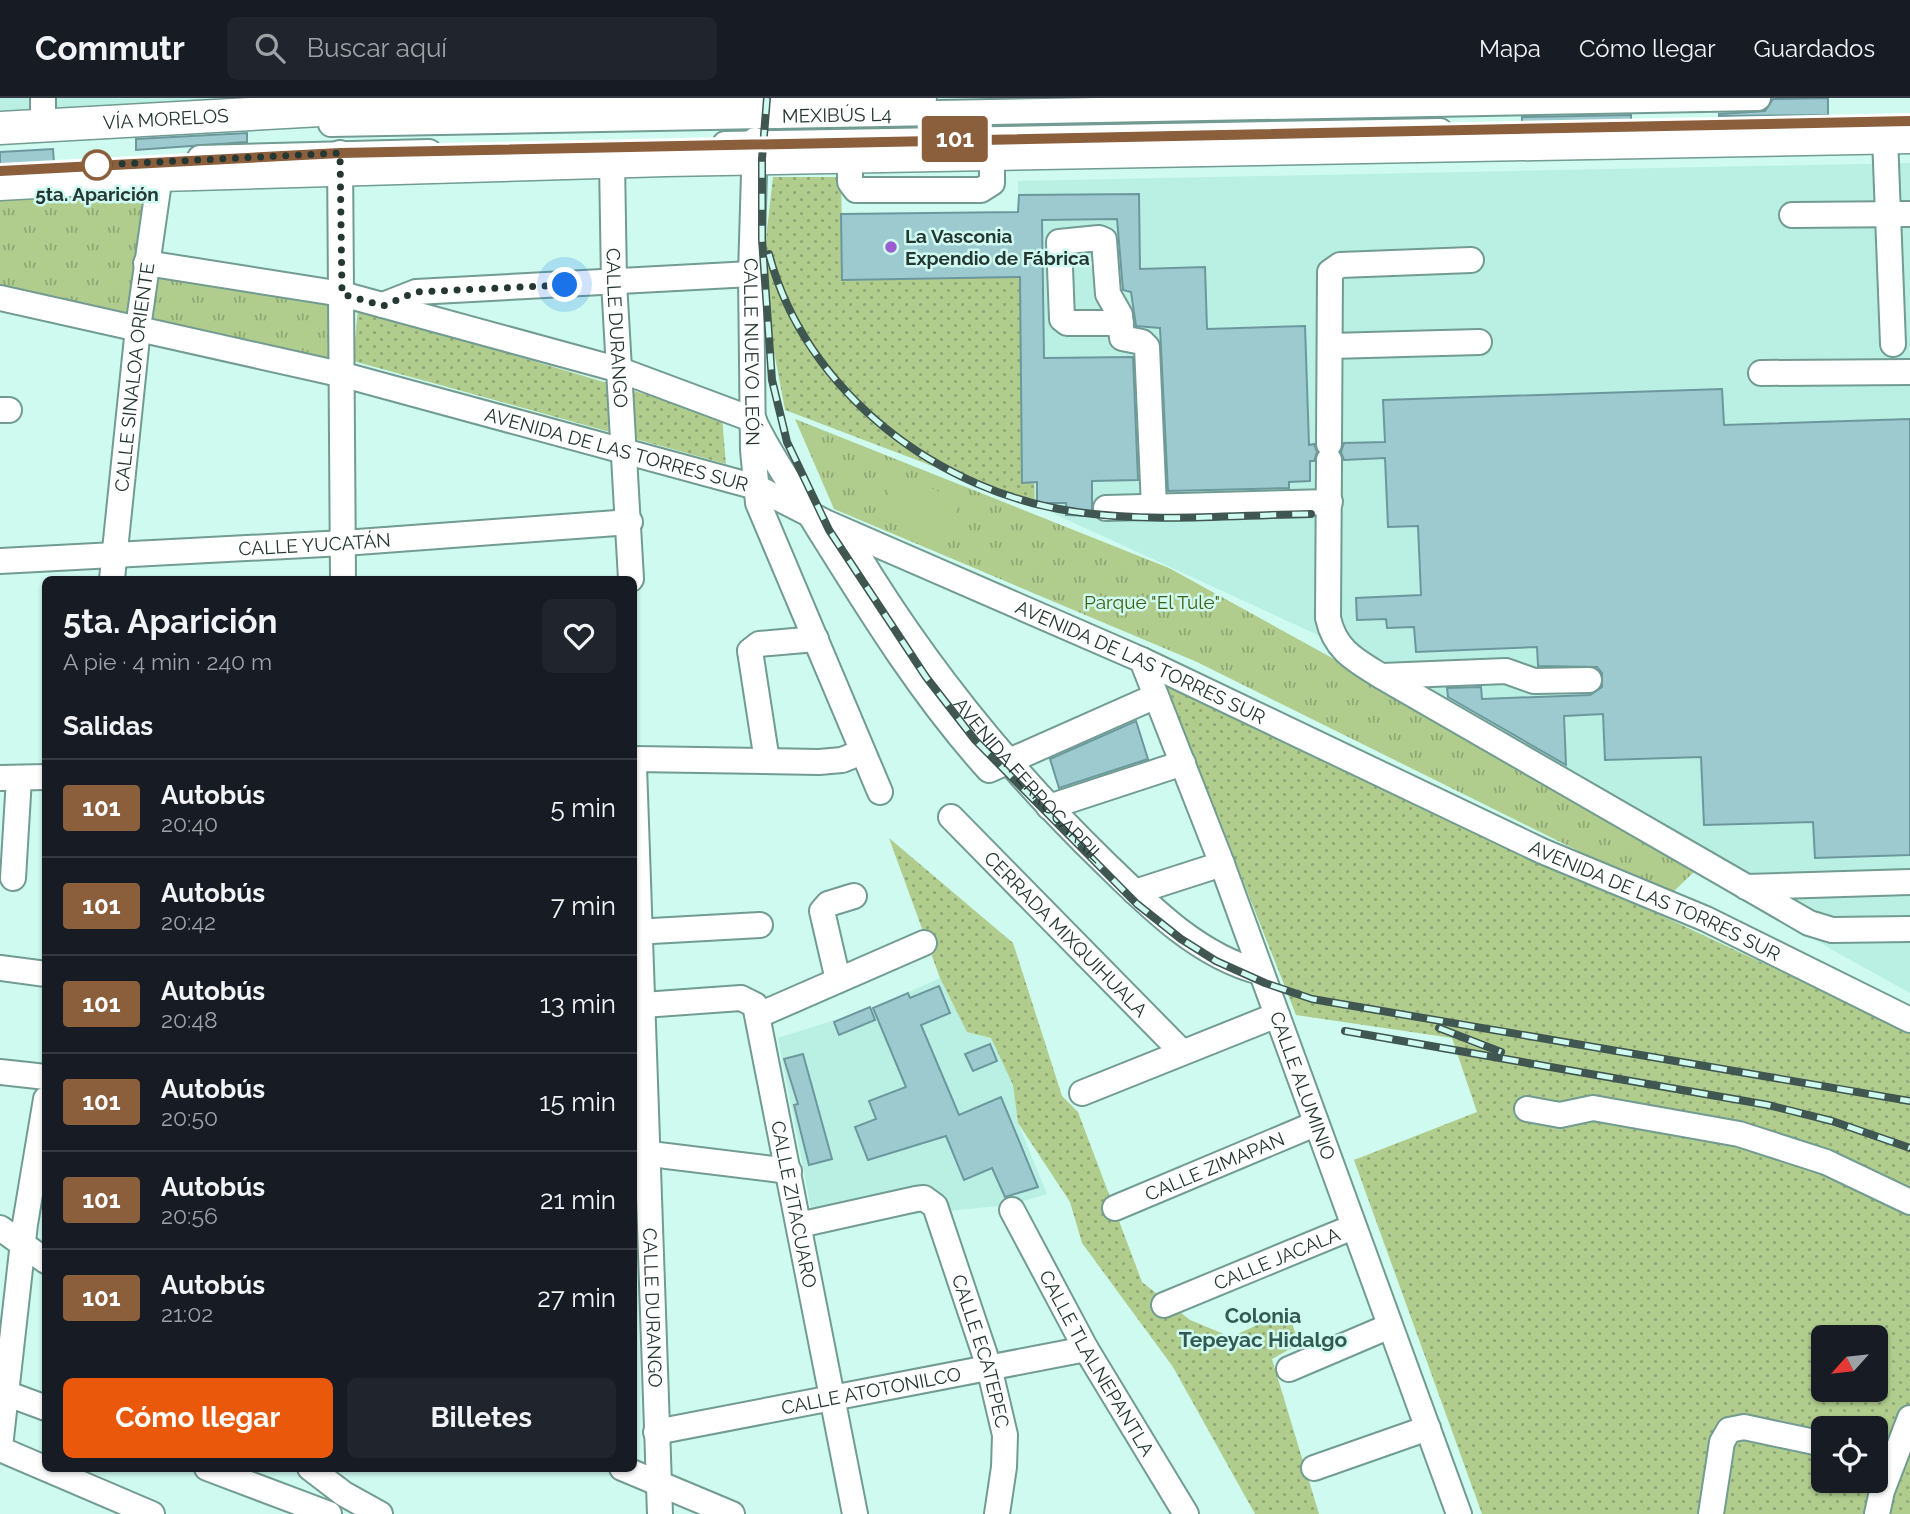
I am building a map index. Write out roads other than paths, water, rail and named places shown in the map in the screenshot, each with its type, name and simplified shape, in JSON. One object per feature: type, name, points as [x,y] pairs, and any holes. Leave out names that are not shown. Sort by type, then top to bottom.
[{"type":"main road","name":"VÍA MORELOS","points":[[0,128],[43,112],[294,105],[339,110],[602,100],[758,108],[813,99],[920,98]]},
{"type":"main road","points":[[0,184],[340,162],[612,162],[755,151],[850,159],[1423,139],[1902,132]]},
{"type":"street","name":"MEXIBÚS L4","points":[[0,141],[339,110],[1758,98]]},
{"type":"street","points":[[1422,102],[1423,139]]},
{"type":"street","name":"CALLE NUEVO LEÓN","points":[[758,108],[751,274],[756,487],[763,517],[880,792]]},
{"type":"street","points":[[339,110],[344,375],[343,576]]},
{"type":"street","points":[[1893,344],[1902,132]]},
{"type":"street","name":"MEXIBÚS L4","points":[[0,171],[755,151],[1423,139]]},
{"type":"street","name":"CALLE DURANGO","points":[[612,162],[614,282],[630,523],[631,576]]},
{"type":"street","name":"CALLE SINALOA ORIENTE","points":[[112,576],[138,328],[160,175]]},
{"type":"street","points":[[1792,215],[1899,214]]},
{"type":"street","points":[[1471,260],[1340,265],[1332,268],[1328,276],[1328,618],[1331,632],[1342,650],[1381,676],[1743,887],[1819,928],[1910,929]]},
{"type":"street","points":[[146,263],[342,294],[620,370],[754,420]]},
{"type":"street","points":[[383,306],[416,292],[751,274]]},
{"type":"street","name":"AVENIDA DE LAS TORRES SUR","points":[[0,298],[344,375],[756,487],[856,536],[1142,660],[1542,851],[1706,919],[1910,1020]]},
{"type":"street","points":[[1121,323],[1124,340],[1142,342],[1147,351],[1154,507]]},
{"type":"street","points":[[1330,346],[1479,342]]},
{"type":"street","points":[[1761,373],[1910,372]]},
{"type":"street","name":"AVENIDA FERROCARRIL","points":[[754,420],[776,461],[901,657],[959,736],[1049,807],[1169,922],[1209,950],[1260,972]]},
{"type":"street","points":[[1106,508],[1330,502]]},
{"type":"street","name":"CALLE YUCATÁN","points":[[0,561],[344,543],[630,523]]},
{"type":"street","name":"AVENIDA FERROCARRIL","points":[[856,536],[853,547],[998,766]]},
{"type":"street","points":[[767,761],[750,651],[759,644],[816,639]]},
{"type":"street","name":"CALLE ALUMINIO","points":[[1142,660],[1222,864],[1460,1514]]},
{"type":"street","points":[[1381,676],[1506,671],[1534,681],[1589,680]]},
{"type":"street","points":[[998,766],[1156,696]]},
{"type":"street","points":[[637,759],[835,761],[862,752]]},
{"type":"street","points":[[1049,807],[1183,764]]},
{"type":"street","points":[[13,878],[10,778],[42,777]]},
{"type":"street","name":"CERRADA MIXQUIHUALA","points":[[951,817],[1181,1051]]},
{"type":"street","points":[[1135,892],[1222,864]]},
{"type":"street","points":[[1743,887],[1910,883]]},
{"type":"street","points":[[838,980],[822,911],[828,904],[854,895]]},
{"type":"street","points":[[637,931],[760,925]]},
{"type":"street","name":"CALLE DURANGO","points":[[637,931],[638,976],[643,1005],[643,1301],[656,1433],[660,1514]]},
{"type":"street","points":[[643,1005],[746,998],[755,1005],[759,1015],[924,943]]},
{"type":"street","points":[[0,968],[42,973]]},
{"type":"street","name":"CALLE ZITACUARO","points":[[759,1015],[855,1514]]},
{"type":"street","points":[[1082,1093],[1181,1051],[1277,1015]]},
{"type":"street","points":[[0,1072],[42,1077]]},
{"type":"street","points":[[1527,1109],[1560,1115],[1592,1108],[1739,1134],[1826,1162],[1910,1202]]},
{"type":"street","name":"CALLE ZIMAPAN","points":[[1115,1208],[1315,1124]]},
{"type":"street","points":[[42,1135],[31,1233],[4,1390],[0,1448],[42,1466]]},
{"type":"street","points":[[641,1153],[789,1171]]},
{"type":"street","name":"CALLE ECATEPEC","points":[[799,1225],[924,1198],[934,1206],[989,1367],[1005,1435],[1004,1467],[997,1514]]},
{"type":"street","name":"CALLE TLALNEPANTLA","points":[[1012,1210],[1086,1349],[1185,1514]]},
{"type":"street","points":[[0,1215],[31,1233],[42,1254]]},
{"type":"street","name":"CALLE JACALA","points":[[1164,1305],[1353,1227]]},
{"type":"street","points":[[0,1228],[31,1233]]},
{"type":"street","points":[[1289,1369],[1390,1326]]},
{"type":"street","name":"CALLE ATOTONILCO","points":[[656,1433],[1086,1349]]},
{"type":"street","points":[[4,1390],[42,1406]]},
{"type":"street","points":[[1888,1453],[1910,1418]]},
{"type":"street","points":[[1711,1514],[1722,1442],[1729,1430],[1744,1427],[1811,1441]]},
{"type":"street","points":[[1314,1468],[1428,1428]]},
{"type":"street","points":[[55,1472],[152,1514]]},
{"type":"street","points":[[221,1472],[339,1507],[380,1514]]},
{"type":"street","points":[[313,1472],[339,1507]]},
{"type":"street","points":[[339,1507],[343,1472]]},
{"type":"street","points":[[631,1472],[732,1514]]},
{"type":"street","points":[[1877,1514],[1880,1493]]},
{"type":"railway","points":[[767,98],[762,159],[762,239],[772,380],[787,442],[829,530],[926,677],[975,740],[1137,904],[1181,939],[1216,961],[1265,983],[1312,999],[1910,1101]]},
{"type":"railway","points":[[769,254],[787,304],[813,350],[846,391],[885,428],[928,458],[976,483],[1026,501],[1106,515],[1164,518],[1311,514]]},
{"type":"railway","points":[[1439,1028],[1501,1052]]},
{"type":"railway","points":[[1345,1031],[1768,1105],[1832,1121],[1910,1148]]},
{"type":"place","name":"5ta. Aparición","points":[[97,165]]},
{"type":"place","name":"La Vasconia Expendio de Fábrica","points":[[891,247]]},
{"type":"district","name":"Colonia Tepeyac Hidalgo","points":[[1263,1327]]},
{"type":"park label","name":"Parque \"El Tule\"","points":[[1152,602]]}]
